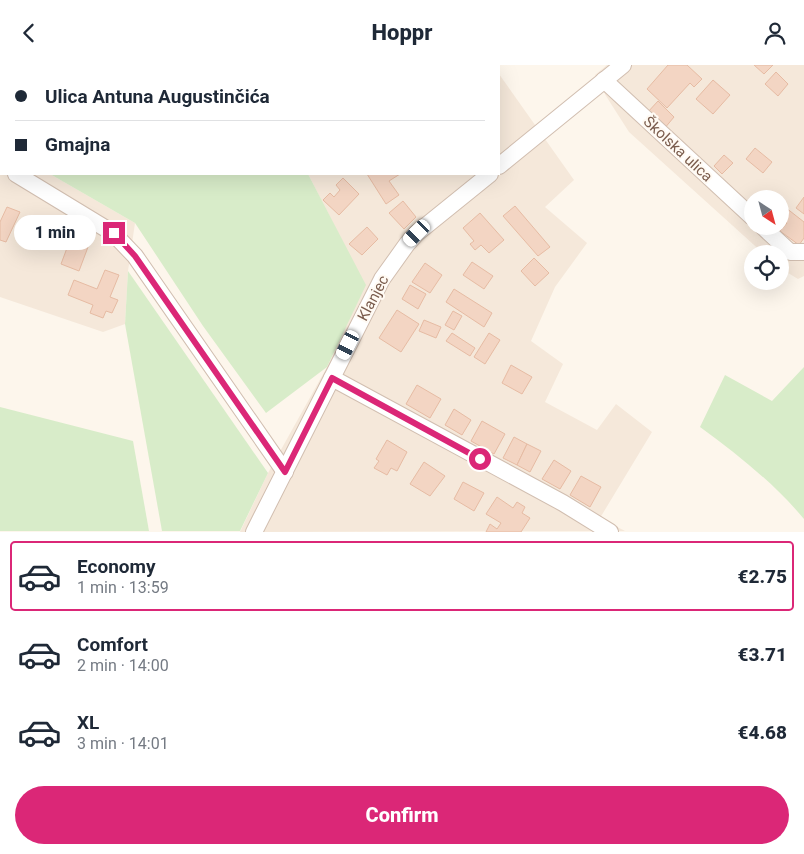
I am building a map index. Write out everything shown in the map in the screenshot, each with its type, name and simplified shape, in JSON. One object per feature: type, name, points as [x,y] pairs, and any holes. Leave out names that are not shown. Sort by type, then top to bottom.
[{"type":"street","points":[[500,165],[623,65]]},
{"type":"street","name":"Školska ulica","points":[[604,79],[744,210]]},
{"type":"street","points":[[18,175],[114,233],[135,256],[285,472]]},
{"type":"street","name":"Klanjec","points":[[254,531],[382,279],[406,244],[489,175]]},
{"type":"street","points":[[772,235],[790,252],[804,252]]},
{"type":"street","points":[[332,378],[563,503],[610,531]]},
{"type":"shaded area","points":[[607,65],[804,65],[804,276],[798,279],[789,274],[789,245],[754,245],[629,132],[595,75]]},
{"type":"shaded area","points":[[500,75],[574,180],[545,207],[587,243],[555,287],[531,341],[563,364],[545,402],[597,430],[616,404],[652,432],[600,518],[625,531],[240,532],[268,473],[327,367],[365,285],[309,175],[500,175]]},
{"type":"shaded area","points":[[0,175],[52,175],[135,223],[128,271],[125,324],[103,332],[0,297]]},
{"type":"green space","points":[[52,175],[309,175],[366,285],[327,367],[266,413],[203,326],[135,223]]},
{"type":"green space","points":[[128,271],[268,473],[240,531],[162,531],[125,324]]},
{"type":"green space","points":[[804,367],[804,519],[755,470],[700,427],[725,375],[772,401]]},
{"type":"green space","points":[[0,407],[133,441],[149,531],[0,531]]},
{"type":"building","points":[[668,65],[687,65],[702,79],[694,87],[690,83],[667,108],[647,89]]},
{"type":"building","points":[[754,65],[773,65],[764,74]]},
{"type":"building","points":[[776,72],[788,84],[778,96],[765,84]]},
{"type":"building","points":[[713,80],[730,95],[713,114],[696,99]]},
{"type":"building","points":[[658,101],[674,117],[664,129],[647,113]]},
{"type":"building","points":[[755,148],[772,162],[763,173],[746,159]]},
{"type":"building","points":[[724,155],[733,163],[722,174],[714,166]]},
{"type":"building","points":[[368,175],[398,175],[389,181],[399,195],[386,204]]},
{"type":"building","points":[[343,178],[359,194],[339,215],[323,200],[330,193],[334,197],[340,190],[336,185]]},
{"type":"building","points":[[804,197],[804,214],[796,208]]},
{"type":"building","points":[[403,201],[416,217],[404,229],[389,213]]},
{"type":"building","points":[[515,206],[550,247],[538,256],[503,216]]},
{"type":"building","points":[[7,207],[20,212],[6,242],[0,240],[0,222]]},
{"type":"building","points":[[789,210],[804,222],[804,238],[799,245],[785,235],[789,235]]},
{"type":"building","points":[[480,213],[504,240],[489,253],[481,245],[475,250],[470,244],[474,241],[463,228]]},
{"type":"building","points":[[367,227],[378,239],[362,255],[349,244]]},
{"type":"building","points":[[70,240],[88,247],[79,271],[61,264]]},
{"type":"building","points":[[534,258],[549,273],[535,286],[521,271]]},
{"type":"building","points":[[472,262],[493,276],[484,289],[463,275]]},
{"type":"building","points":[[425,263],[442,275],[430,293],[412,282]]},
{"type":"building","points":[[105,270],[119,275],[110,297],[118,300],[112,313],[106,311],[103,318],[90,313],[93,305],[68,295],[74,280],[97,289]]},
{"type":"building","points":[[410,285],[426,294],[418,309],[402,299]]},
{"type":"building","points":[[454,289],[492,313],[484,327],[446,302]]},
{"type":"building","points":[[397,310],[419,324],[401,352],[379,338]]},
{"type":"building","points":[[453,311],[462,316],[454,330],[445,325]]},
{"type":"building","points":[[424,320],[441,327],[436,338],[419,331]]},
{"type":"building","points":[[452,333],[475,348],[470,356],[446,341]]},
{"type":"building","points":[[489,333],[500,340],[485,364],[474,357]]},
{"type":"building","points":[[511,365],[532,377],[522,394],[502,383]]},
{"type":"building","points":[[417,385],[441,399],[430,418],[406,404]]},
{"type":"building","points":[[454,409],[471,420],[462,435],[445,425]]},
{"type":"building","points":[[482,421],[505,434],[494,454],[471,441]]},
{"type":"building","points":[[514,437],[527,444],[517,465],[503,458]]},
{"type":"building","points":[[387,440],[407,452],[397,471],[391,468],[387,475],[374,468],[379,461],[376,459]]},
{"type":"building","points":[[527,444],[541,451],[530,472],[517,465]]},
{"type":"building","points":[[554,460],[571,471],[560,489],[542,479]]},
{"type":"building","points":[[424,462],[445,476],[430,496],[410,484]]},
{"type":"building","points":[[581,476],[601,487],[590,507],[570,495]]},
{"type":"building","points":[[463,482],[484,493],[474,511],[454,499]]},
{"type":"building","points":[[497,497],[513,508],[517,502],[525,507],[522,513],[530,518],[521,532],[486,532],[490,524],[497,529],[501,523],[486,514]]},
{"type":"route","points":[[114,233],[135,256],[285,472],[332,378],[480,459]]}]
